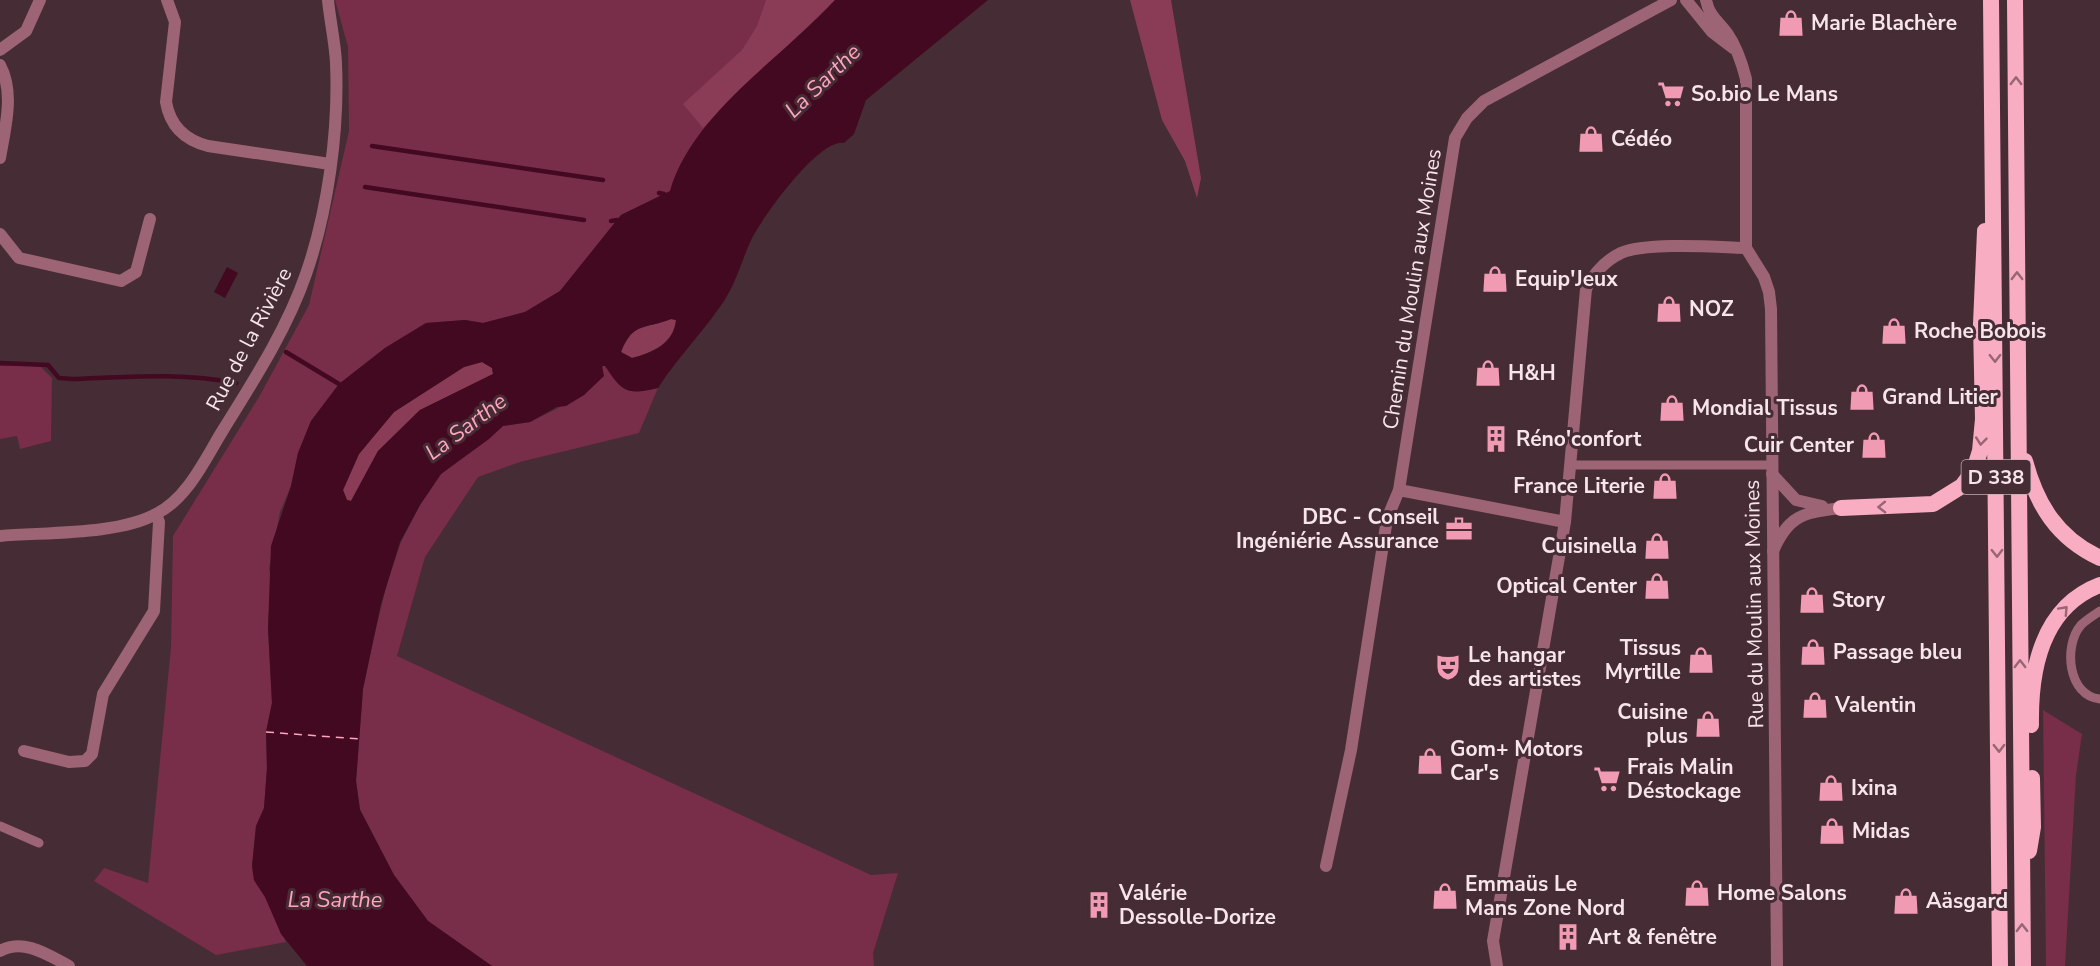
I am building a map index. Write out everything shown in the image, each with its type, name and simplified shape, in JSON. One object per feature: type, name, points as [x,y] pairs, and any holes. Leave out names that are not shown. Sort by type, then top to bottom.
[{"type":"highway","name":"D 338","points":[[1991,0],[2000,966]]},
{"type":"highway","name":"D 338","points":[[2015,0],[2023,966]]},
{"type":"highway","points":[[1841,508],[1933,504],[1962,486],[1978,460],[1983,419],[1983,248],[1993,152]]},
{"type":"highway","points":[[2019,440],[2039,504],[2069,539],[2100,558]]},
{"type":"highway","points":[[2022,890],[2033,826],[2031,718],[2036,665],[2048,627],[2076,597],[2100,585]]},
{"type":"highway","points":[[1992,966],[2000,802]]},
{"type":"street","points":[[0,50],[26,31],[40,0]]},
{"type":"street","points":[[168,0],[175,22],[166,102],[167,111],[179,130],[196,143],[208,146],[330,164]]},
{"type":"street","name":"Rue de la Rivière","points":[[0,536],[131,525],[156,514],[170,505],[189,483],[247,391],[294,303],[316,243],[330,164],[336,63],[328,0]]},
{"type":"street","name":"Chemin du Moulin aux Moines","points":[[1326,866],[1351,750],[1387,519],[1399,490],[1455,138],[1467,118],[1484,101],[1671,0]]},
{"type":"street","points":[[1686,0],[1712,32],[1736,51]]},
{"type":"street","points":[[1497,966],[1492,941],[1565,522],[1586,289],[1594,273],[1622,252],[1648,249],[1746,248],[1746,79],[1727,33],[1712,17],[1706,0]]},
{"type":"street","points":[[0,65],[6,76],[8,111],[0,158]]},
{"type":"street","points":[[0,234],[19,258],[121,281],[136,272],[150,219]]},
{"type":"street","name":"Rue du Moulin aux Moines","points":[[1746,248],[1764,277],[1769,292],[1777,966]]},
{"type":"street","points":[[1772,470],[1796,500],[1811,505],[1841,508]]},
{"type":"street","points":[[1399,490],[1565,522]]},
{"type":"street","points":[[1773,551],[1782,531],[1796,518],[1807,513],[1841,508]]},
{"type":"street","points":[[24,751],[69,762],[85,761],[92,754],[97,740],[104,694],[154,611],[159,522],[156,514]]},
{"type":"street","points":[[0,951],[7,947],[36,948],[69,966]]},
{"type":"lane","points":[[1570,465],[1772,470]]},
{"type":"lane","points":[[2100,611],[2081,625],[2076,635],[2071,669],[2072,677],[2083,690],[2100,699]]},
{"type":"lane","points":[[0,826],[39,843]]},
{"type":"shaded area","points":[[335,0],[835,0],[741,88],[718,113],[697,138],[681,164],[671,191],[621,215],[560,291],[525,312],[483,323],[465,320],[426,323],[385,348],[339,384],[311,421],[298,453],[291,486],[280,512],[269,569],[271,577],[268,628],[272,703],[266,732],[267,768],[264,808],[256,826],[252,866],[254,880],[265,897],[286,942],[216,955],[94,881],[104,868],[148,883],[171,647],[173,536],[259,397],[309,305],[349,131],[348,47]]},
{"type":"shaded area","points":[[766,0],[835,0],[703,128],[683,104],[742,50],[757,26]]},
{"type":"shaded area","points":[[1130,0],[1171,0],[1201,178],[1197,198],[1185,161],[1162,120]]},
{"type":"shaded area","points":[[671,319],[676,320],[674,328],[661,346],[632,358],[621,352],[630,335],[635,331]]},
{"type":"shaded area","points":[[482,362],[492,368],[493,374],[420,410],[378,451],[351,501],[347,500],[343,490],[359,454],[394,412],[464,367]]},
{"type":"shaded area","points":[[39,365],[52,378],[51,441],[20,449],[17,436],[0,439],[0,366]]},
{"type":"shaded area","points":[[604,365],[626,389],[637,391],[658,388],[639,433],[520,462],[478,477],[425,557],[397,656],[871,875],[898,873],[873,953],[874,966],[492,966],[428,921],[394,875],[360,809],[356,781],[363,689],[387,583],[401,542],[420,505],[441,474],[503,426],[530,422],[584,395]]},
{"type":"shaded area","points":[[2043,710],[2082,734],[2076,775],[2065,966],[2046,966]]},
{"type":"water","name":"La Sarthe","points":[[835,0],[988,0],[866,100],[854,134],[844,143],[833,145],[820,153],[793,181],[752,238],[724,301],[658,388],[627,390],[617,382],[605,366],[602,366],[604,376],[584,395],[530,422],[503,426],[441,474],[420,505],[400,542],[381,604],[363,689],[356,781],[360,810],[394,875],[428,921],[492,966],[307,966],[281,934],[265,897],[254,880],[252,866],[256,826],[264,808],[267,768],[266,732],[272,703],[268,628],[271,546],[291,486],[298,453],[311,421],[339,384],[385,348],[426,323],[465,320],[483,323],[525,312],[560,291],[621,215],[670,191],[681,163],[718,112]],"holes":[[[671,319],[676,320],[674,328],[661,346],[632,358],[621,352],[625,342],[635,331]],[[482,362],[492,368],[493,374],[420,410],[378,451],[351,501],[347,500],[343,490],[359,454],[394,412],[464,367]]]},
{"type":"water","points":[[227,267],[238,273],[225,298],[214,292]]},
{"type":"waterway","points":[[372,146],[603,180]]},
{"type":"waterway","points":[[365,187],[584,220]]},
{"type":"waterway","points":[[659,193],[664,194]]},
{"type":"waterway","points":[[611,221],[617,220]]},
{"type":"waterway","points":[[286,352],[339,384]]},
{"type":"waterway","points":[[0,363],[48,365],[59,378],[174,376],[236,383]]},
{"type":"ferry route","points":[[266,732],[360,739]]},
{"type":"place","name":"Marie Blachère","points":[[1791,23]]},
{"type":"place","name":"So.bio Le Mans","points":[[1671,94]]},
{"type":"place","name":"Cédéo","points":[[1591,139]]},
{"type":"place","name":"Equip'Jeux","points":[[1495,279]]},
{"type":"place","name":"NOZ","points":[[1669,309]]},
{"type":"place","name":"Roche Bobois","points":[[1894,331]]},
{"type":"place","name":"H&H","points":[[1488,373]]},
{"type":"place","name":"Grand Litier","points":[[1862,397]]},
{"type":"place","name":"Mondial Tissus","points":[[1672,408]]},
{"type":"place","name":"Réno'confort","points":[[1496,439]]},
{"type":"place","name":"Cuir Center","points":[[1874,445]]},
{"type":"place","name":"France Literie","points":[[1665,486]]},
{"type":"place","name":"DBC - Conseil Ingéniérie Assurance","points":[[1459,529]]},
{"type":"place","name":"Cuisinella","points":[[1657,546]]},
{"type":"place","name":"Optical Center","points":[[1657,586]]},
{"type":"place","name":"Story","points":[[1812,600]]},
{"type":"place","name":"Passage bleu","points":[[1813,652]]},
{"type":"place","name":"Tissus Myrtille","points":[[1701,660]]},
{"type":"place","name":"Le hangar des artistes","points":[[1448,667]]},
{"type":"place","name":"Valentin","points":[[1815,705]]},
{"type":"place","name":"Cuisine plus","points":[[1708,724]]},
{"type":"place","name":"Gom+ Motors Car's","points":[[1430,761]]},
{"type":"place","name":"Frais Malin Déstockage","points":[[1607,779]]},
{"type":"place","name":"Ixina","points":[[1831,788]]},
{"type":"place","name":"Midas","points":[[1832,831]]},
{"type":"place","name":"Home Salons","points":[[1697,893]]},
{"type":"place","name":"Emmaüs Le Mans Zone Nord","points":[[1445,896]]},
{"type":"place","name":"Aäsgard","points":[[1906,901]]},
{"type":"place","name":"Valérie Dessolle-Dorize","points":[[1099,905]]},
{"type":"place","name":"Art & fenêtre","points":[[1568,937]]}]
